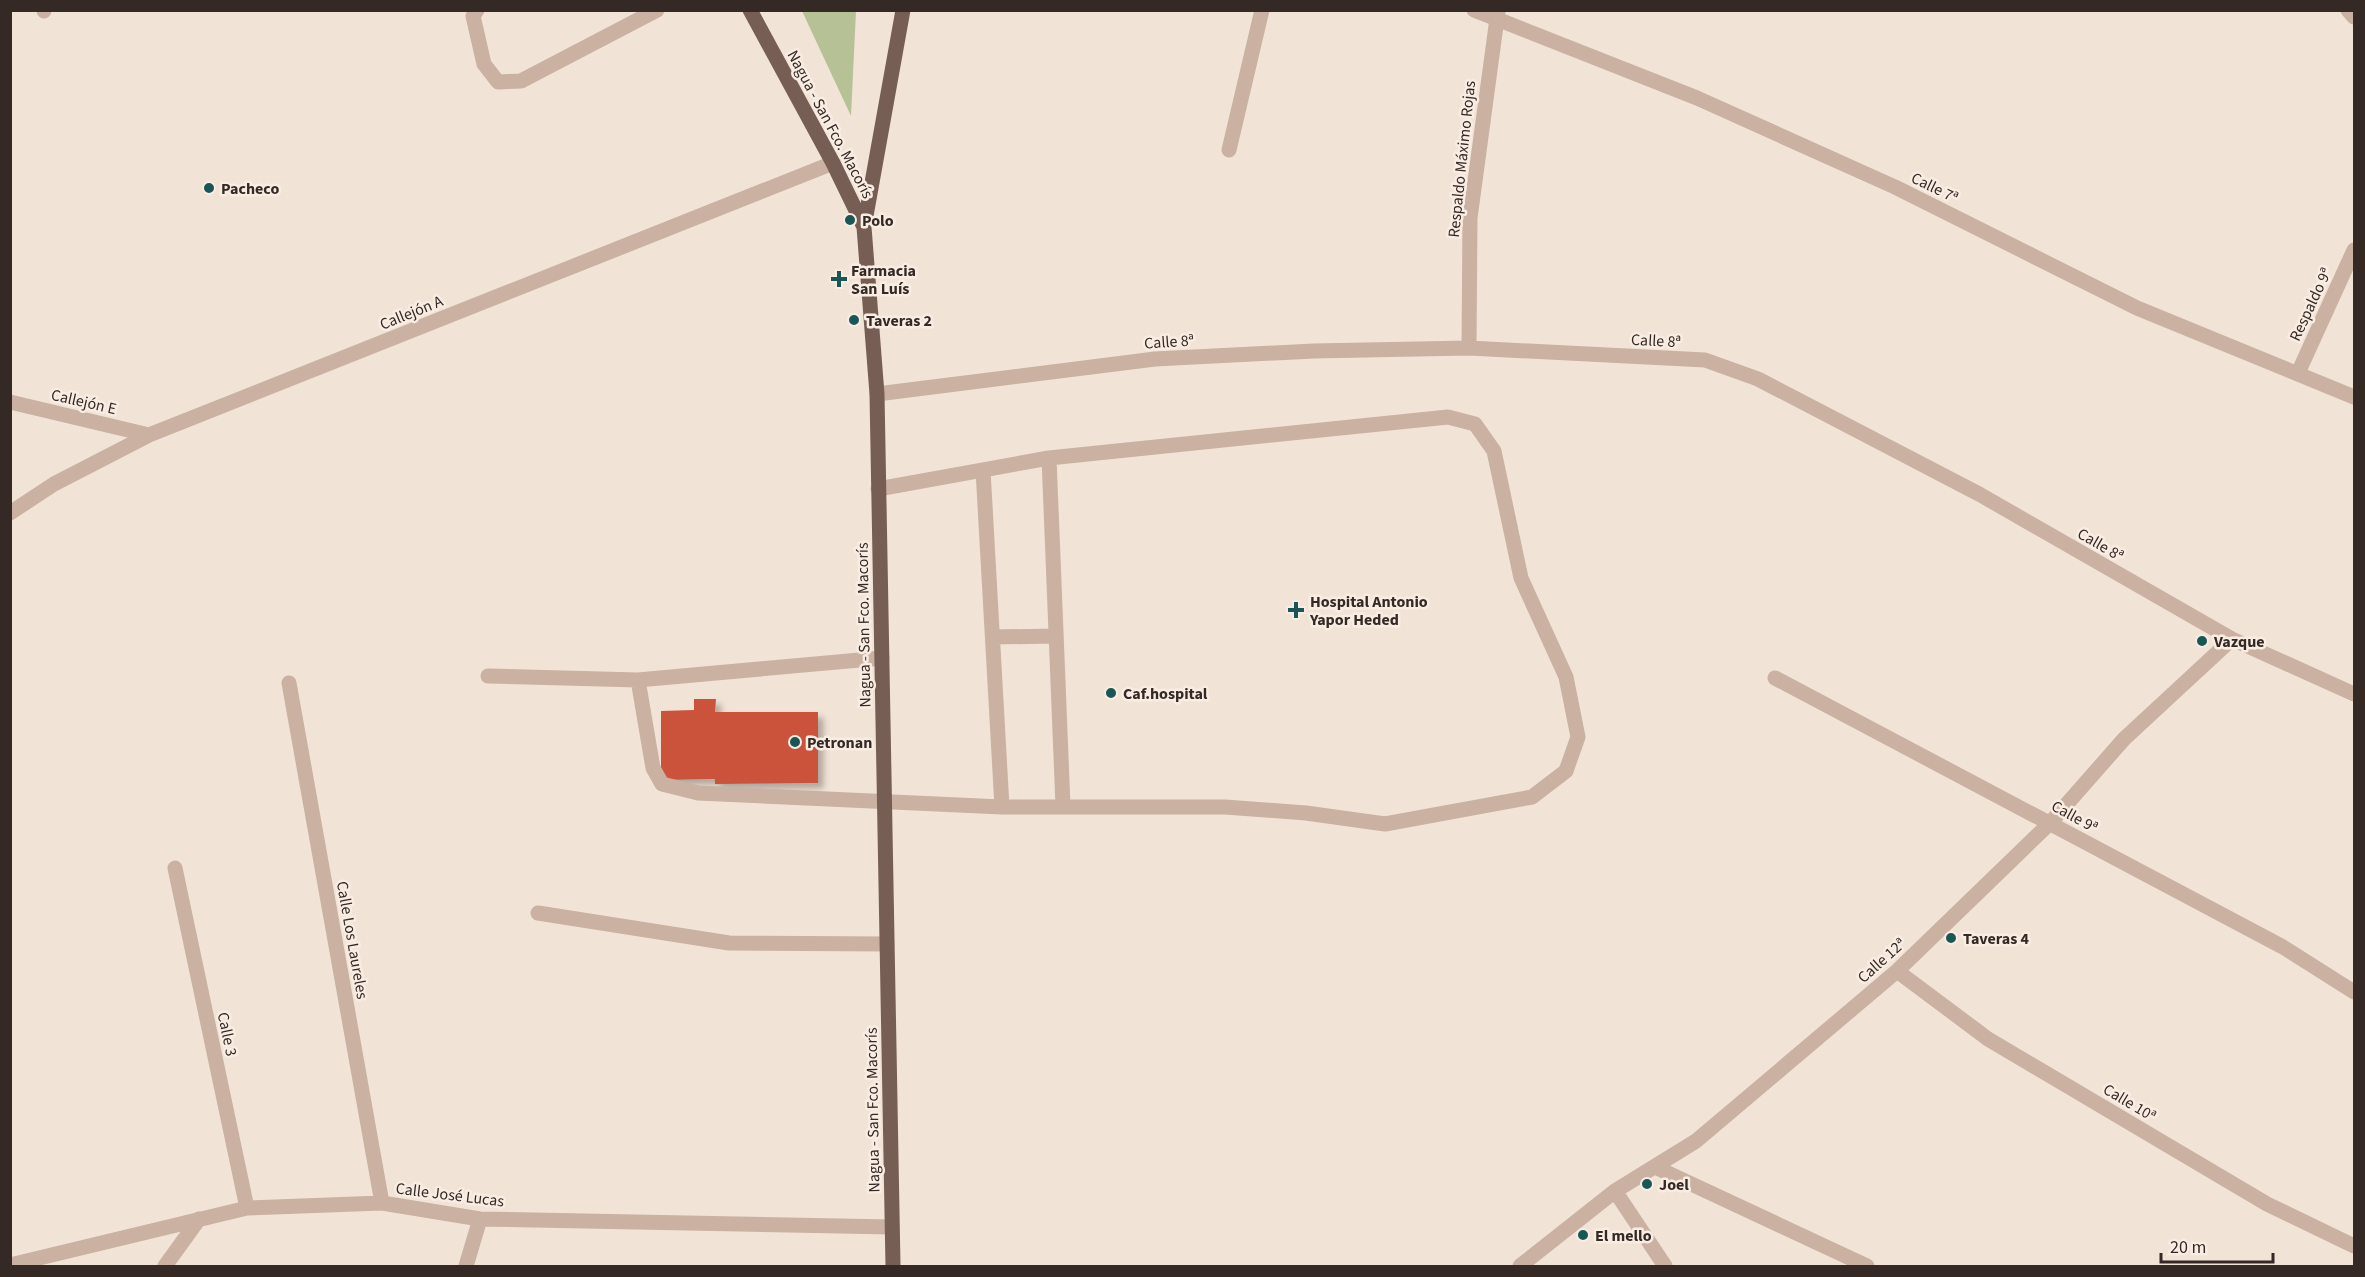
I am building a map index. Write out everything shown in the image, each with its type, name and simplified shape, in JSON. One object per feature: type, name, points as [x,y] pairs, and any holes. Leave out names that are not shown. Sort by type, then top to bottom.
[{"type":"main road","name":"Nagua - San Fco. Macorís","points":[[750,10],[833,163],[864,227],[877,394],[892,1266]]},
{"type":"main road","points":[[864,227],[903,10]]},
{"type":"street","points":[[477,10],[473,16],[484,64],[498,82],[521,81],[657,10]]},
{"type":"street","points":[[1229,150],[1262,10]]},
{"type":"street","name":"Calle 7ª","points":[[1474,10],[1497,15],[1697,98],[1895,187],[2138,308],[2355,397]]},
{"type":"street","points":[[2348,10],[2355,17]]},
{"type":"street","name":"Respaldo Máximo Rojas","points":[[1469,348],[1470,218],[1497,15]]},
{"type":"street","name":"Callejón A","points":[[10,513],[54,484],[149,435],[833,163]]},
{"type":"street","name":"Respaldo 9ª","points":[[2298,373],[2355,250]]},
{"type":"street","name":"Calle 8ª","points":[[877,394],[1155,358],[1469,348],[1705,360],[1758,379],[1979,494],[2232,639],[2355,694]]},
{"type":"street","name":"Callejón E","points":[[10,402],[149,435]]},
{"type":"street","points":[[638,680],[653,768],[662,784],[698,793],[1002,807],[1225,807],[1306,813],[1385,824],[1532,797],[1566,771],[1578,737],[1566,676],[1521,578],[1494,451],[1475,424],[1448,417],[1049,458],[878,489]]},
{"type":"street","points":[[1049,458],[1063,806]]},
{"type":"street","points":[[983,470],[1002,807]]},
{"type":"street","points":[[993,637],[1056,636]]},
{"type":"street","name":"Calle 12ª","points":[[1525,1265],[1615,1191],[1696,1141],[1897,971],[2051,822],[2124,739],[2232,639]]},
{"type":"street","points":[[488,676],[638,680],[882,658]]},
{"type":"street","name":"Calle 9ª","points":[[1775,678],[2051,822],[2283,947],[2355,992]]},
{"type":"street","name":"Calle Los Laureles","points":[[289,682],[382,1203]]},
{"type":"street","name":"Calle 3","points":[[175,868],[247,1208]]},
{"type":"street","points":[[538,913],[729,943],[887,944]]},
{"type":"street","name":"Calle 10ª","points":[[1897,971],[1988,1039],[2267,1204],[2355,1246]]},
{"type":"street","points":[[1655,1167],[1867,1266]]},
{"type":"street","points":[[1615,1191],[1665,1266]]},
{"type":"street","name":"Calle José Lucas","points":[[10,1265],[247,1208],[382,1203],[480,1219],[892,1227]]},
{"type":"street","points":[[165,1266],[199,1219]]},
{"type":"street","points":[[466,1266],[480,1219]]},
{"type":"green space","points":[[802,11],[856,11],[851,116]]},
{"type":"building","points":[[694,699],[716,699],[715,712],[818,712],[818,783],[715,784],[715,779],[661,780],[661,711],[694,710]]},
{"type":"place","name":"Pacheco","points":[[209,188]]},
{"type":"place","name":"Polo","points":[[850,220]]},
{"type":"place","name":"Farmacia San Luís","points":[[839,279]]},
{"type":"place","name":"Taveras 2","points":[[854,320]]},
{"type":"place","name":"Hospital Antonio Yapor Heded","points":[[1296,610]]},
{"type":"place","name":"Vazque","points":[[2202,641]]},
{"type":"place","name":"Caf.hospital","points":[[1111,693]]},
{"type":"place","name":"Petronan","points":[[795,742]]},
{"type":"place","name":"Taveras 4","points":[[1951,938]]},
{"type":"place","name":"Joel","points":[[1647,1184]]},
{"type":"place","name":"El mello","points":[[1583,1235]]}]
